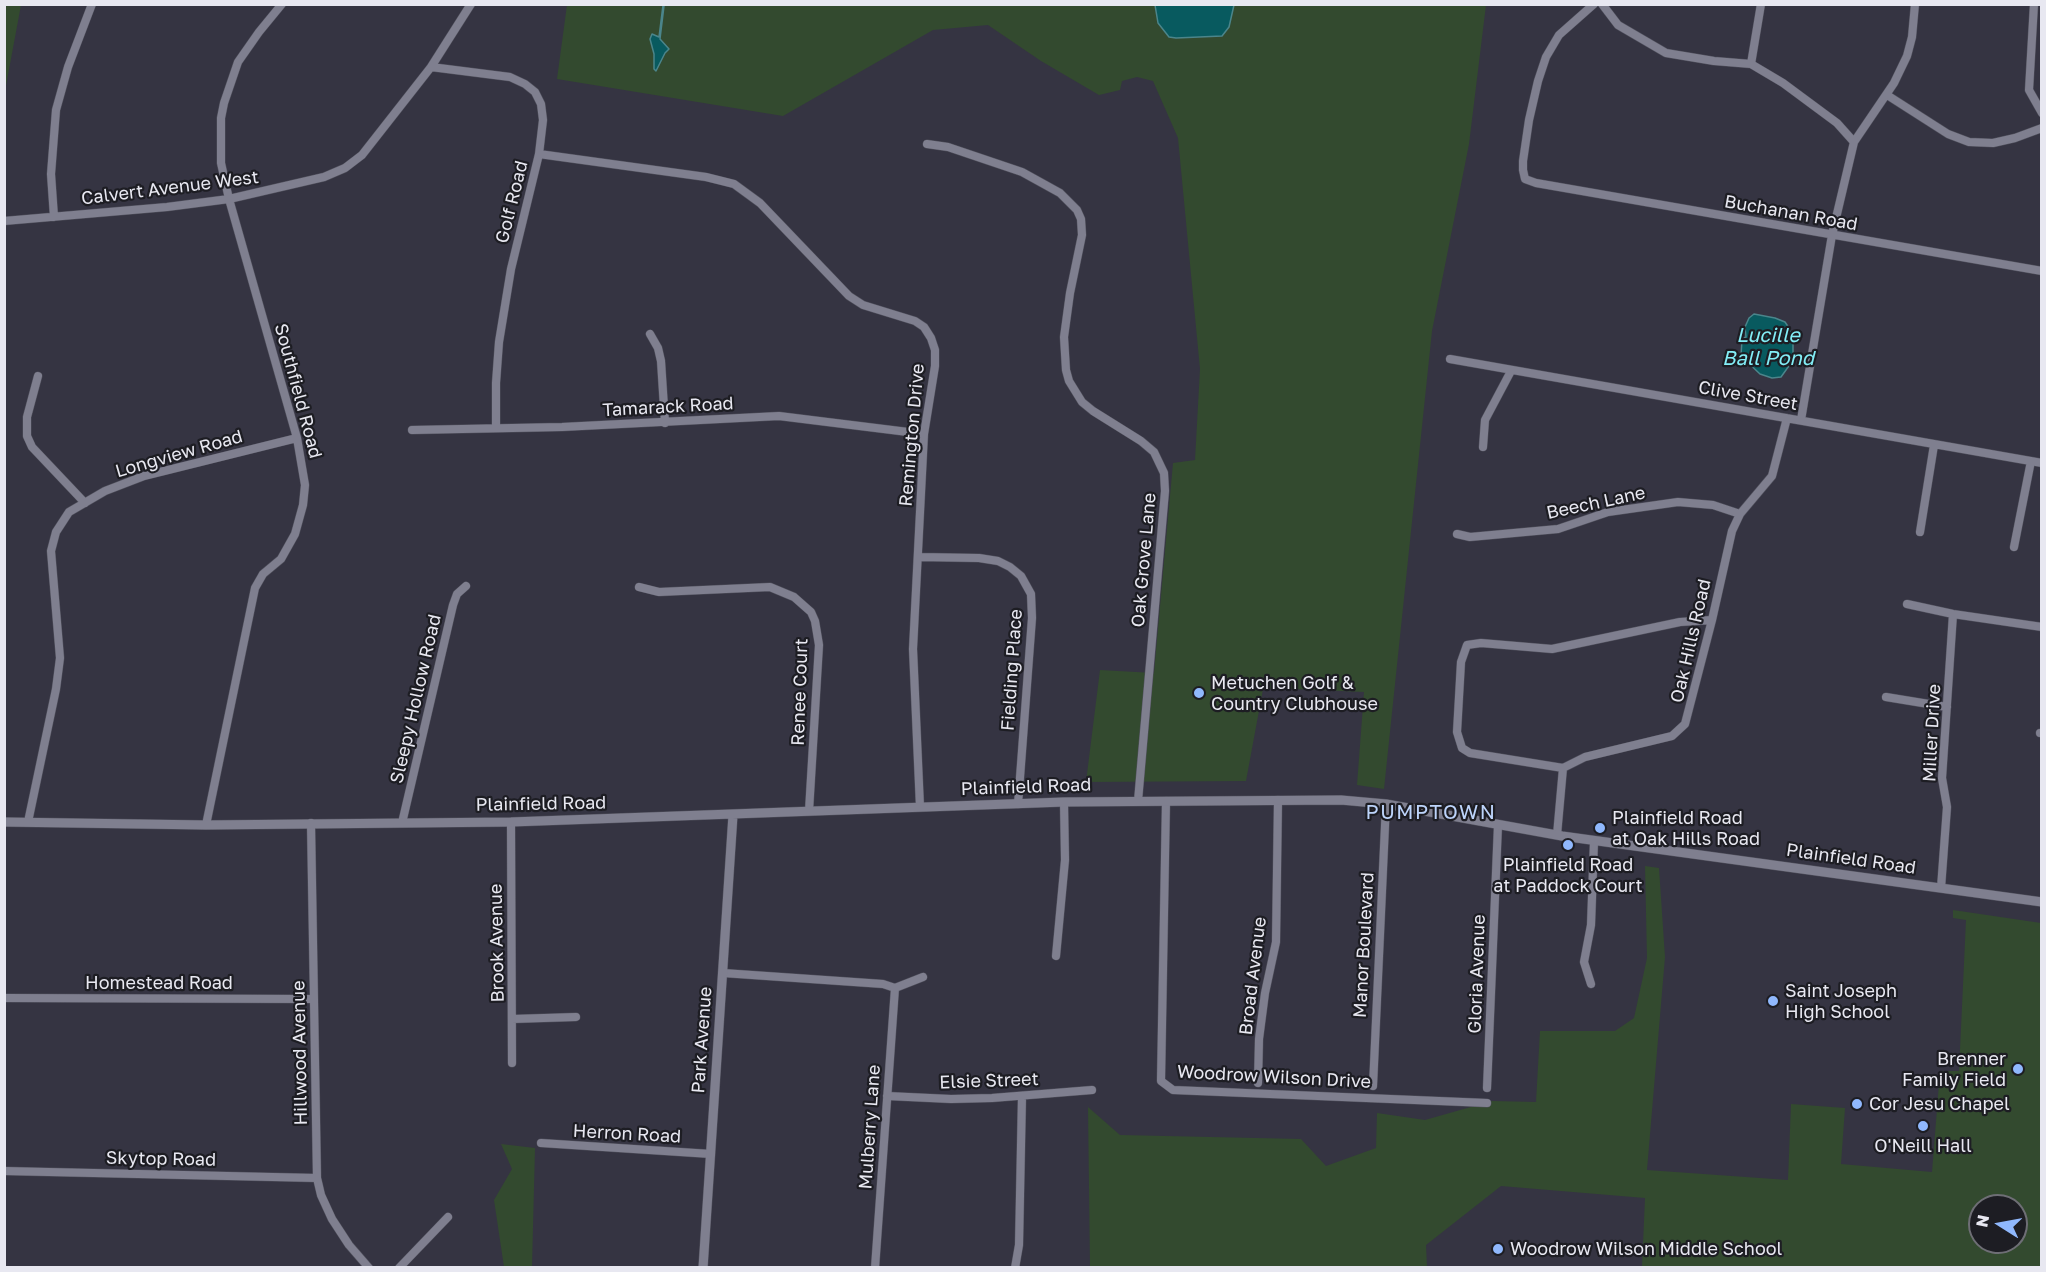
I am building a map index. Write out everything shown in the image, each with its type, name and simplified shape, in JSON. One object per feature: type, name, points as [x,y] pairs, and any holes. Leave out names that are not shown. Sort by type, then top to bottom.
[{"type":"street","points":[[54,217],[51,174],[56,110],[68,67],[92,4]]},
{"type":"street","name":"Southfield Road","points":[[206,825],[255,588],[263,574],[281,559],[296,534],[305,485],[297,438],[229,199],[221,163],[220,133],[224,103],[238,62],[282,4]]},
{"type":"street","name":"Calvert Avenue West","points":[[4,221],[167,207],[229,199],[324,177],[345,168],[362,155],[431,67],[471,4]]},
{"type":"street","name":"Buchanan Road","points":[[1594,4],[1559,35],[1546,57],[1529,120],[1523,170],[1525,179],[1536,183],[2042,271]]},
{"type":"street","points":[[1602,4],[1618,25],[1666,53],[1751,64],[1783,83],[1837,123],[1854,142]]},
{"type":"street","points":[[1751,64],[1761,4]]},
{"type":"street","points":[[1800,420],[1832,235],[1854,142],[1887,95],[1907,56],[1912,37],[1915,4]]},
{"type":"street","points":[[2034,4],[2038,23],[2029,90],[2042,113]]},
{"type":"street","name":"Golf Road","points":[[431,67],[510,77],[535,92],[541,104],[543,120],[539,154],[511,268],[503,313],[496,383],[496,428]]},
{"type":"street","points":[[1887,95],[1948,134],[1969,142],[1993,143],[2042,128]]},
{"type":"street","name":"Oak Grove Lane","points":[[927,144],[948,147],[1022,172],[1060,193],[1077,210],[1081,219],[1082,235],[1064,337],[1069,381],[1082,402],[1154,452],[1164,473],[1165,491],[1138,801]]},
{"type":"street","name":"Remington Drive","points":[[539,154],[720,180],[734,184],[765,208],[849,296],[863,305],[915,321],[924,327],[933,344],[935,366],[924,434],[913,649],[920,807]]},
{"type":"street","points":[[650,334],[658,348],[661,361],[665,423]]},
{"type":"street","name":"Clive Street","points":[[1450,359],[2042,463]]},
{"type":"street","points":[[1483,447],[1485,420],[1511,371]]},
{"type":"street","points":[[38,376],[27,417],[27,436],[32,447],[85,503]]},
{"type":"street","name":"Tamarack Road","points":[[412,430],[665,423],[779,416],[924,434]]},
{"type":"street","name":"Oak Hills Road","points":[[1563,768],[1585,757],[1662,740],[1680,731],[1685,724],[1732,531],[1740,514],[1772,476],[1787,418]]},
{"type":"street","name":"Longview Road","points":[[28,822],[56,689],[60,658],[51,551],[56,532],[69,512],[105,491],[144,476],[297,438]]},
{"type":"street","points":[[1920,532],[1934,445]]},
{"type":"street","points":[[2014,547],[2031,461]]},
{"type":"street","name":"Beech Lane","points":[[1457,534],[1470,537],[1558,529],[1608,512],[1678,502],[1713,505],[1740,514]]},
{"type":"street","name":"Fielding Place","points":[[918,557],[979,558],[998,561],[1021,576],[1031,594],[1032,618],[1018,804]]},
{"type":"street","name":"Sleepy Hollow Road","points":[[402,823],[453,604],[457,594],[466,586]]},
{"type":"street","name":"Renee Court","points":[[639,587],[659,592],[770,587],[787,593],[811,612],[819,645],[809,811]]},
{"type":"street","points":[[1907,604],[1953,614],[2042,627]]},
{"type":"street","name":"Miller Drive","points":[[1941,888],[1947,807],[1942,778],[1953,614]]},
{"type":"street","points":[[1557,835],[1563,768],[1470,753],[1462,748],[1457,732],[1461,662],[1467,645],[1481,643],[1552,649],[1680,622],[1712,620]]},
{"type":"street","points":[[1886,697],[1947,707]]},
{"type":"street","name":"Broad Avenue","points":[[1258,1083],[1259,1039],[1265,993],[1276,942],[1278,800]]},
{"type":"street","name":"Plainfield Road","points":[[4,822],[206,825],[510,822],[1064,802],[1341,800],[1386,804],[1594,841],[2042,902]]},
{"type":"street","name":"Woodrow Wilson Drive","points":[[1166,801],[1161,1081],[1173,1090],[1487,1102]]},
{"type":"street","points":[[1056,956],[1065,860],[1064,802]]},
{"type":"street","name":"Manor Boulevard","points":[[1373,1086],[1386,804]]},
{"type":"street","name":"Park Avenue","points":[[703,1268],[733,815]]},
{"type":"street","name":"Brook Avenue","points":[[510,822],[512,1063]]},
{"type":"street","name":"Hillwood Avenue","points":[[311,824],[317,1178],[321,1195],[332,1219],[349,1245],[369,1268]]},
{"type":"street","name":"Gloria Avenue","points":[[1487,1088],[1498,825]]},
{"type":"street","points":[[1591,984],[1584,962],[1591,925],[1594,841]]},
{"type":"street","points":[[723,973],[883,984],[895,988],[923,977]]},
{"type":"street","name":"Mulberry Lane","points":[[874,1268],[895,988]]},
{"type":"street","name":"Homestead Road","points":[[4,998],[314,999]]},
{"type":"street","points":[[512,1019],[576,1017]]},
{"type":"street","name":"Elsie Street","points":[[887,1096],[951,1099],[1092,1090]]},
{"type":"street","points":[[1015,1268],[1019,1245],[1022,1096]]},
{"type":"street","name":"Herron Road","points":[[541,1143],[711,1154]]},
{"type":"street","name":"Skytop Road","points":[[4,1171],[317,1178]]},
{"type":"street","points":[[399,1268],[448,1217]]},
{"type":"shaded area","points":[[4,5],[21,5],[5,91]]},
{"type":"shaded area","points":[[567,5],[1486,5],[1469,144],[1432,331],[1384,789],[1357,785],[1364,692],[1295,689],[1263,689],[1246,781],[1086,782],[1100,670],[1154,673],[1173,463],[1195,460],[1200,369],[1178,138],[1153,81],[1137,77],[1122,81],[1120,90],[1099,95],[1041,61],[988,25],[933,30],[783,116],[557,79]]},
{"type":"shaded area","points":[[1645,866],[1659,868],[1665,957],[1647,1170],[1788,1180],[1791,1104],[1845,1108],[1841,1164],[1932,1172],[1940,1071],[1959,1071],[1966,920],[1953,918],[1953,910],[2041,923],[2041,1267],[1642,1267],[1645,1198],[1501,1186],[1426,1245],[1427,1267],[1090,1267],[1088,1107],[1120,1135],[1301,1139],[1326,1166],[1376,1148],[1377,1113],[1425,1120],[1492,1101],[1536,1102],[1540,1031],[1615,1031],[1634,1018],[1647,958]]},
{"type":"shaded area","points":[[501,1144],[535,1148],[532,1267],[504,1267],[494,1200],[512,1169]]},
{"type":"water","points":[[1155,4],[1234,5],[1229,27],[1222,36],[1176,38],[1169,37],[1158,23]]},
{"type":"water","points":[[663,5],[660,39],[669,49],[656,71],[650,39],[652,34],[659,37]]},
{"type":"water","name":"Lucille Ball Pond","points":[[1754,314],[1785,322],[1789,328],[1793,341],[1793,357],[1781,377],[1772,378],[1760,374],[1741,356],[1742,339],[1746,337],[1745,327],[1749,318]]},
{"type":"place","name":"Metuchen Golf & Country Clubhouse","points":[[1199,693]]},
{"type":"place","name":"Plainfield Road at Oak Hills Road","points":[[1600,828]]},
{"type":"place","name":"Plainfield Road at Paddock Court","points":[[1568,845]]},
{"type":"place","name":"Saint Joseph High School","points":[[1773,1001]]},
{"type":"place","name":"Brenner Family Field","points":[[2018,1069]]},
{"type":"place","name":"Cor Jesu Chapel","points":[[1857,1104]]},
{"type":"place","name":"O'Neill Hall","points":[[1923,1126]]},
{"type":"place","name":"Woodrow Wilson Middle School","points":[[1498,1249]]},
{"type":"district","name":"PUMPTOWN","points":[[1431,813]]}]
